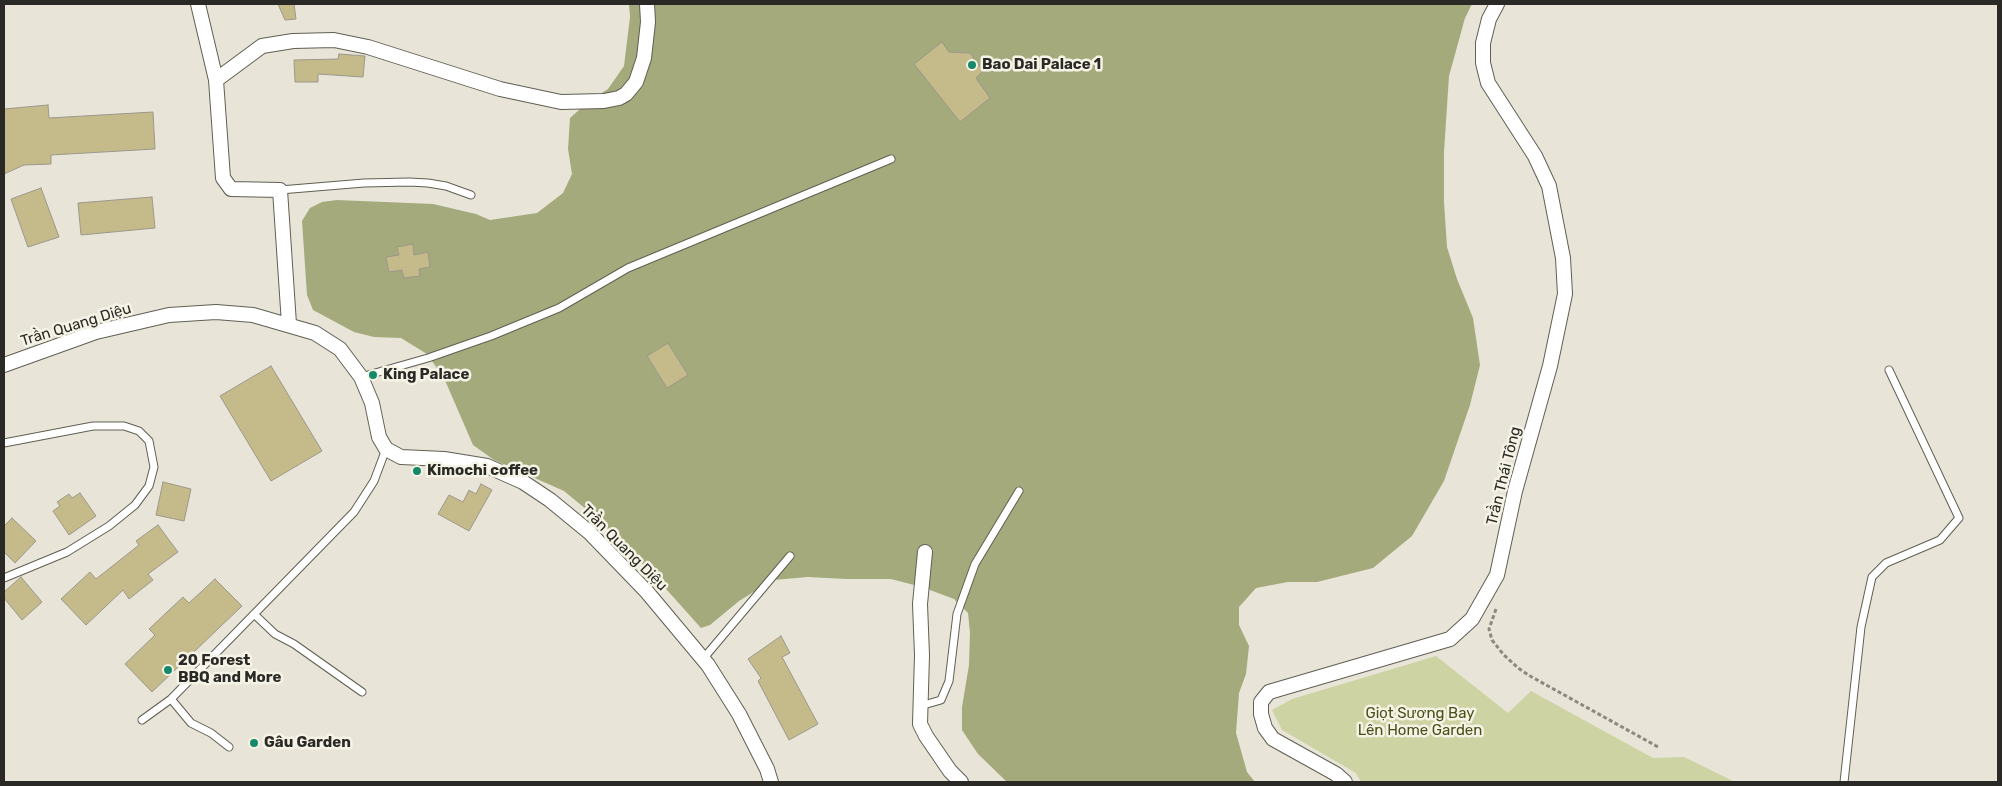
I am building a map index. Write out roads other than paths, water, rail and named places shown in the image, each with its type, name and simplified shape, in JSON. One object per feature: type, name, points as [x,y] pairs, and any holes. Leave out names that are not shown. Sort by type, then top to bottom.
[{"type":"street","points":[[198,4],[216,80],[223,178],[231,189],[280,190],[289,324]]},
{"type":"street","points":[[216,80],[262,46],[293,41],[334,40],[368,47],[500,89],[561,102],[604,101],[619,98],[626,94],[636,82],[644,58],[648,22],[647,4]]},
{"type":"street","name":"Trần Thái Tông","points":[[1345,782],[1336,774],[1273,739],[1264,728],[1261,702],[1270,692],[1450,639],[1472,619],[1497,576],[1515,491],[1550,366],[1565,294],[1563,258],[1550,186],[1535,156],[1488,83],[1483,63],[1483,43],[1489,19],[1497,4]]},
{"type":"street","name":"Trần Quang Diệu","points":[[4,365],[96,332],[169,315],[216,312],[253,315],[315,333],[340,349],[361,377],[372,403],[379,437],[386,449],[401,457],[444,459],[487,466],[523,482],[537,491],[589,532],[653,599],[704,659],[739,714],[771,782]]},
{"type":"street","points":[[925,552],[920,604],[922,655],[920,724],[950,771],[961,782]]},
{"type":"lane","points":[[361,377],[491,336],[551,312],[628,268],[891,159]]},
{"type":"lane","points":[[280,190],[364,183],[409,182],[446,186],[471,195]]},
{"type":"lane","points":[[1844,782],[1861,627],[1872,577],[1886,563],[1940,540],[1959,518],[1889,370]]},
{"type":"lane","points":[[4,442],[93,426],[124,426],[139,430],[149,440],[154,457],[154,467],[149,486],[135,505],[110,526],[67,552],[4,578]]},
{"type":"lane","points":[[142,720],[171,699],[354,512],[374,481],[386,449]]},
{"type":"lane","points":[[920,706],[941,700],[950,682],[957,614],[975,564],[1019,491]]},
{"type":"lane","points":[[704,659],[790,556]]},
{"type":"lane","points":[[254,614],[275,634],[294,644],[362,692]]},
{"type":"lane","points":[[171,699],[191,723],[212,733],[229,747]]},
{"type":"place","name":"Bao Dai Palace 1","points":[[972,65]]},
{"type":"place","name":"King Palace","points":[[373,375]]},
{"type":"place","name":"Kimochi coffee","points":[[417,471]]},
{"type":"place","name":"20 Forest BBQ and More","points":[[168,670]]},
{"type":"place","name":"Gâu Garden","points":[[254,743]]},
{"type":"park label","name":"Giọt Sương Bay Lên Home Garden","points":[[1420,722]]}]
